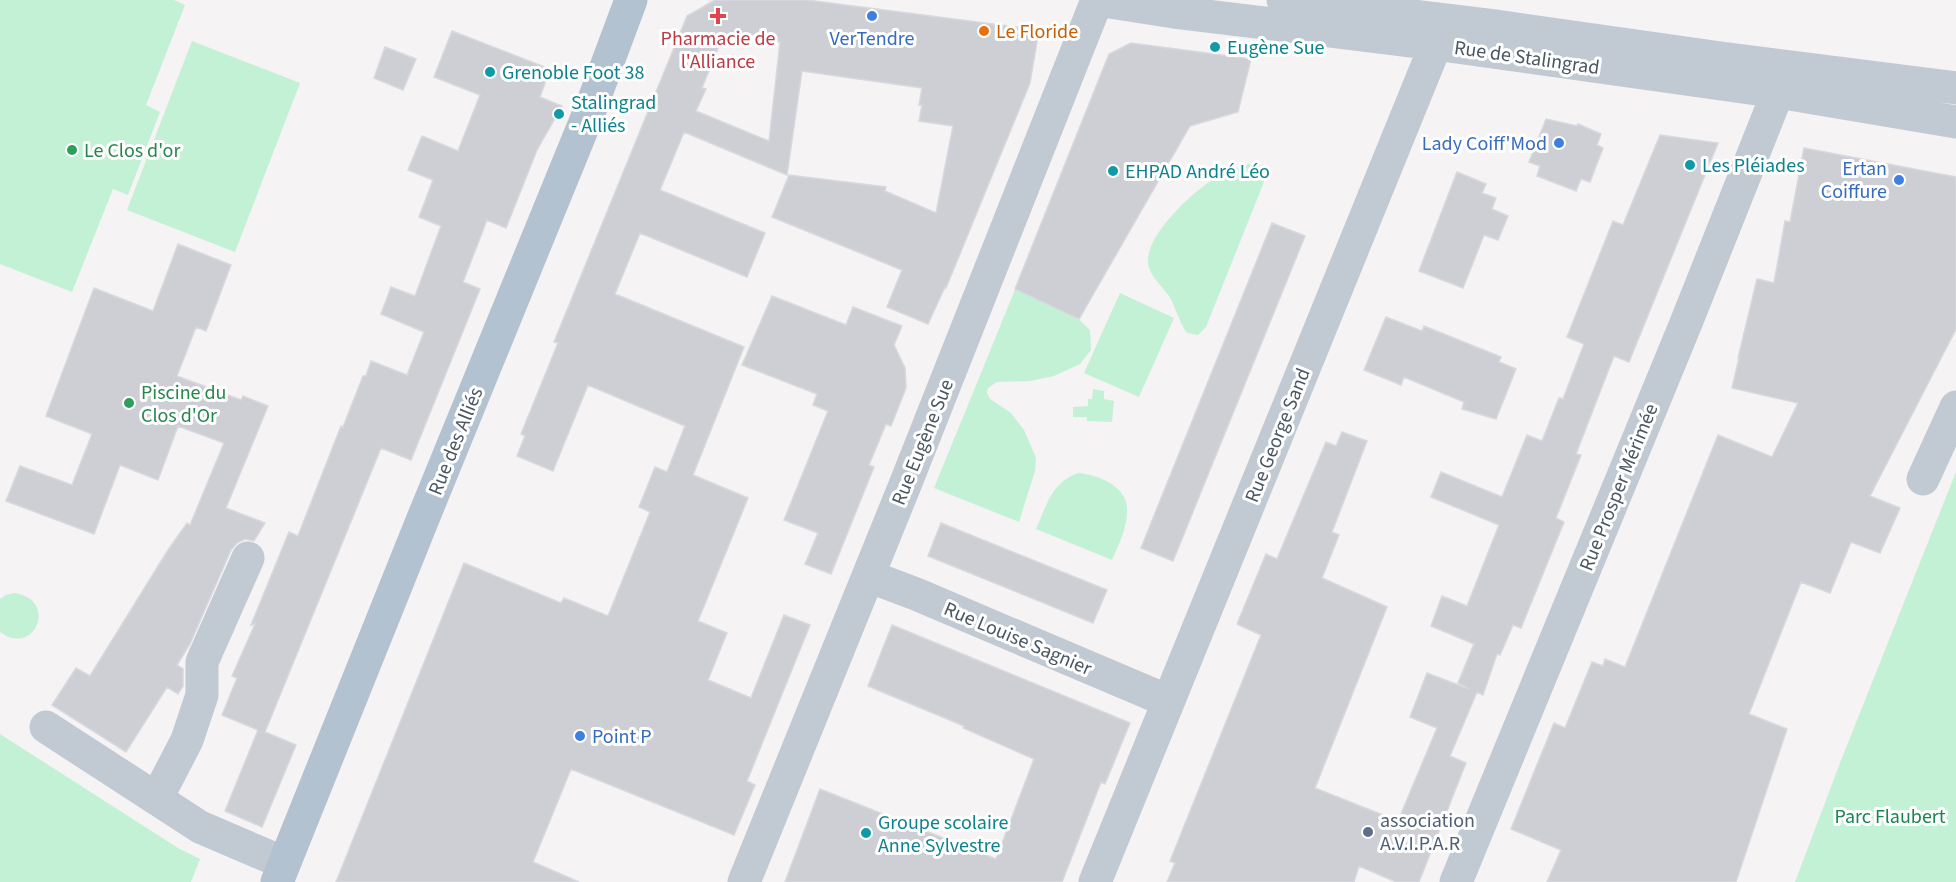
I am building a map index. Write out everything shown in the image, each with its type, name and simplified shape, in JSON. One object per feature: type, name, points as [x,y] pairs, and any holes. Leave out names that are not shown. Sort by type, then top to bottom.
[{"type":"main road","name":"Rue des Alliés","points":[[281,872],[590,110],[631,0]]},
{"type":"street","name":"Rue de Stalingrad","points":[[1097,0],[1778,92],[1956,122]]},
{"type":"street","name":"Rue Eugène Sue","points":[[744,882],[1097,0]]},
{"type":"street","name":"Rue de Stalingrad","points":[[1283,0],[1956,88]]},
{"type":"street","points":[[1436,44],[1495,26]]},
{"type":"street","name":"Rue George Sand","points":[[1095,882],[1436,44]]},
{"type":"street","name":"Rue Prosper Mérimée","points":[[1456,882],[1682,333],[1778,92]]},
{"type":"street","points":[[1923,479],[1956,407]]},
{"type":"street","points":[[157,798],[187,740],[202,695],[202,662],[248,558]]},
{"type":"street","name":"Rue Louise Sagnier","points":[[868,576],[916,594],[1168,701]]},
{"type":"street","points":[[46,727],[200,827],[281,872]]},
{"type":"green space","name":"Le Clos d'or","points":[[0,0],[174,0],[185,5],[146,105],[160,112],[128,195],[113,189],[72,292],[0,264]]},
{"type":"green space","points":[[192,41],[300,83],[235,252],[127,210]]},
{"type":"green space","points":[[1249,164],[1270,167],[1206,327],[1198,335],[1187,333],[1169,296],[1150,271],[1148,262],[1150,251],[1155,238],[1186,201],[1219,176]]},
{"type":"green space","points":[[1019,280],[1038,300],[1074,315],[1090,330],[1091,350],[1080,364],[1054,376],[1030,381],[997,382],[988,388],[987,393],[990,399],[1011,413],[1024,430],[1036,458],[1035,471],[1019,522],[934,488]]},
{"type":"green space","points":[[1120,293],[1174,318],[1139,397],[1084,373]]},
{"type":"green space","points":[[1093,389],[1104,391],[1104,399],[1114,401],[1112,422],[1087,421],[1087,417],[1073,417],[1073,407],[1088,406],[1088,399],[1092,399]]},
{"type":"green space","name":"Parc Flaubert","points":[[1956,472],[1956,882],[1795,882],[1840,763]]},
{"type":"green space","points":[[1078,473],[1095,476],[1112,484],[1124,496],[1127,505],[1126,520],[1112,560],[1036,529],[1056,489],[1069,477]]},
{"type":"green space","points":[[14,593],[28,597],[36,605],[39,615],[32,633],[23,638],[12,638],[0,632],[0,599]]},
{"type":"green space","points":[[0,734],[178,848],[200,859],[191,882],[0,882]]},
{"type":"building","points":[[715,0],[807,0],[1039,30],[1030,83],[946,288],[928,324],[887,307],[902,270],[772,217],[789,175],[886,187],[885,191],[936,213],[953,126],[919,121],[922,88],[802,71],[787,175],[684,132],[660,190],[765,233],[747,277],[640,233],[615,294],[744,347],[693,475],[748,498],[698,621],[727,633],[708,680],[751,698],[784,615],[810,625],[747,781],[755,785],[734,835],[571,769],[533,862],[579,882],[336,882],[464,563],[561,603],[564,598],[608,616],[650,512],[639,507],[655,467],[667,472],[685,426],[588,385],[553,471],[517,456],[525,436],[521,434],[558,343],[554,342],[687,16]],"holes":[[[741,33],[773,38],[773,41],[780,42],[769,141],[696,111],[706,89],[702,88],[719,46]]]},
{"type":"building","points":[[452,31],[550,69],[540,97],[562,106],[537,150],[506,228],[487,220],[463,282],[480,289],[411,460],[381,448],[265,732],[296,745],[262,827],[225,811],[258,730],[222,715],[237,678],[232,676],[255,624],[251,625],[289,532],[298,536],[363,376],[366,376],[371,361],[407,375],[424,332],[381,314],[391,287],[415,296],[441,226],[419,217],[433,180],[408,170],[422,136],[458,151],[480,95],[434,77]]},
{"type":"building","name":"EHPAD André Léo","points":[[1131,43],[1251,59],[1238,112],[1190,126],[1079,319],[1015,289],[1109,54]]},
{"type":"building","points":[[385,47],[416,59],[403,90],[374,78]]},
{"type":"building","points":[[1546,119],[1577,126],[1578,124],[1601,134],[1597,145],[1603,148],[1590,182],[1581,179],[1576,191],[1537,176],[1540,166],[1529,162]]},
{"type":"building","points":[[1660,135],[1718,143],[1629,362],[1614,356],[1576,454],[1581,455],[1556,518],[1564,522],[1521,628],[1513,625],[1500,655],[1497,654],[1483,695],[1477,692],[1450,756],[1466,763],[1419,882],[1396,882],[1359,866],[1354,882],[1167,882],[1175,863],[1170,861],[1261,635],[1237,624],[1266,554],[1277,559],[1326,442],[1336,446],[1342,432],[1367,441],[1332,532],[1339,535],[1322,578],[1387,607],[1315,788],[1398,821],[1437,728],[1410,717],[1427,673],[1469,689],[1458,683],[1474,644],[1431,626],[1442,596],[1467,606],[1499,525],[1431,497],[1441,472],[1502,497],[1527,435],[1542,441],[1559,398],[1563,399],[1584,344],[1567,337],[1613,221],[1623,225]]},
{"type":"building","points":[[1804,148],[1956,177],[1956,329],[1870,496],[1900,508],[1880,553],[1851,542],[1830,593],[1801,582],[1749,714],[1787,729],[1736,882],[1547,882],[1561,850],[1511,829],[1554,723],[1565,728],[1592,662],[1603,666],[1605,659],[1625,667],[1718,435],[1772,457],[1798,403],[1732,388],[1757,279],[1774,283],[1785,221],[1790,222]]},
{"type":"building","points":[[1457,172],[1486,184],[1482,193],[1496,198],[1492,209],[1508,216],[1498,240],[1484,235],[1463,288],[1419,271]]},
{"type":"building","points":[[1272,223],[1305,236],[1173,561],[1141,548]]},
{"type":"building","points":[[178,244],[231,265],[206,331],[196,327],[177,376],[241,400],[243,396],[268,406],[226,508],[265,523],[254,541],[245,539],[231,550],[190,644],[177,665],[183,669],[183,686],[178,694],[167,687],[126,752],[52,705],[76,668],[90,676],[168,550],[187,523],[190,525],[224,443],[178,426],[158,480],[120,465],[94,534],[6,501],[20,466],[72,485],[92,434],[46,416],[94,288],[153,311]]},
{"type":"building","points":[[772,296],[846,325],[853,307],[902,326],[894,345],[905,368],[906,388],[891,426],[886,424],[869,465],[874,467],[831,574],[805,564],[818,533],[784,520],[828,411],[813,405],[817,394],[742,365]]},
{"type":"building","points":[[1386,317],[1422,331],[1424,326],[1501,357],[1499,362],[1516,369],[1496,419],[1462,409],[1464,402],[1404,377],[1401,385],[1364,370]]},
{"type":"building","points":[[941,523],[1107,590],[1093,623],[928,556]]},
{"type":"building","points":[[892,625],[1130,723],[1105,784],[1101,782],[1062,882],[785,882],[820,789],[996,859],[1034,759],[963,728],[964,726],[868,686]]},
{"type":"place","name":"Pharmacie de l'Alliance","points":[[718,16]]},
{"type":"place","name":"VerTendre","points":[[872,16]]},
{"type":"place","name":"Le Floride","points":[[984,31]]},
{"type":"place","name":"Eugène Sue","points":[[1215,47]]},
{"type":"place","name":"Grenoble Foot 38","points":[[490,72]]},
{"type":"place","name":"Stalingrad - Alliés","points":[[559,114]]},
{"type":"place","name":"Lady Coiff'Mod","points":[[1559,143]]},
{"type":"place","name":"Le Clos d'or","points":[[72,150]]},
{"type":"place","name":"Les Pléiades","points":[[1690,165]]},
{"type":"place","name":"EHPAD André Léo","points":[[1113,171]]},
{"type":"place","name":"Ertan Coiffure","points":[[1899,180]]},
{"type":"place","name":"Piscine du Clos d'Or","points":[[129,403]]},
{"type":"place","name":"Point P","points":[[580,736]]},
{"type":"place","name":"association A.V.I.P.A.R","points":[[1368,832]]},
{"type":"place","name":"Groupe scolaire Anne Sylvestre","points":[[866,833]]}]
